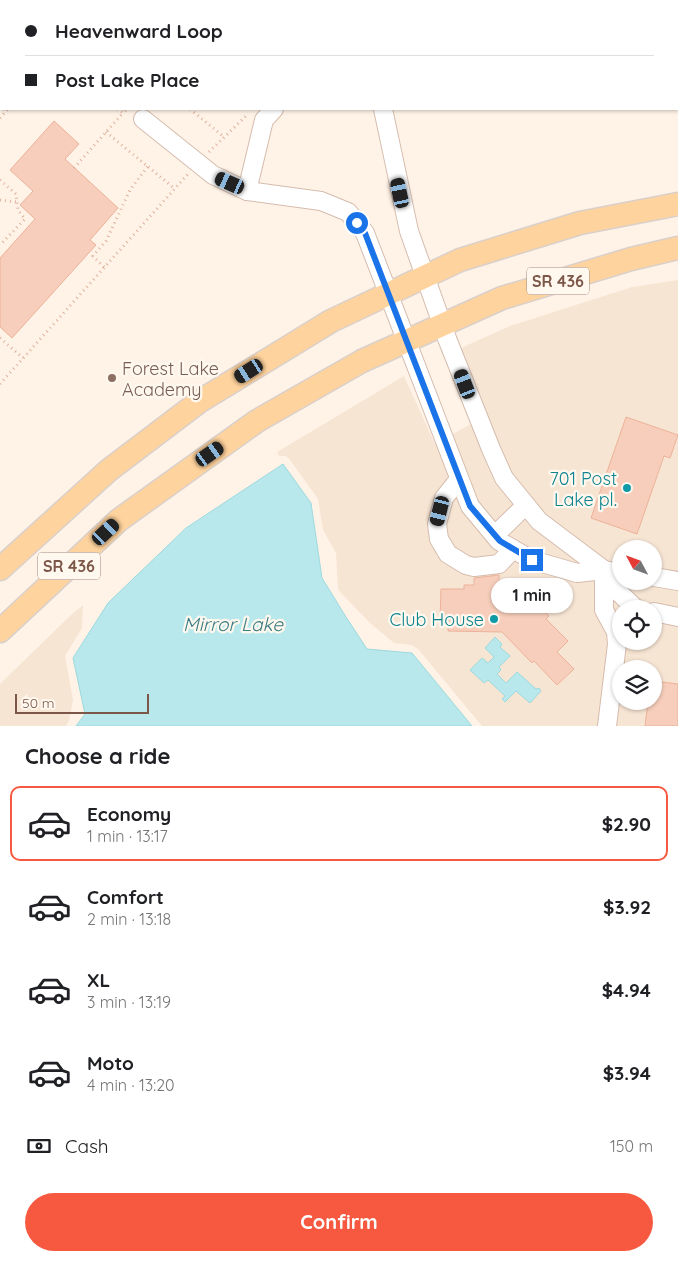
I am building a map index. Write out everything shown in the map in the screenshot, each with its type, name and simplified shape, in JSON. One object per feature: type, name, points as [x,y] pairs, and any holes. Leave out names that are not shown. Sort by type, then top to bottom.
[{"type":"main road","name":"SR 436","points":[[0,569],[109,470],[200,401],[331,320],[460,260],[580,223],[678,204]]},
{"type":"main road","name":"SR 436","points":[[0,631],[119,520],[257,421],[362,361],[502,298],[631,259],[678,248]]},
{"type":"street","points":[[248,191],[264,120],[273,110]]},
{"type":"street","points":[[383,110],[408,231],[442,325],[504,478],[540,521],[610,574],[629,600]]},
{"type":"street","points":[[142,119],[213,176],[248,191],[321,201],[348,212],[365,233],[470,506],[500,541],[532,560],[577,573],[610,574]]},
{"type":"street","points":[[459,479],[444,498],[437,524],[438,539],[448,554],[466,565],[474,567],[500,564],[513,549]]},
{"type":"street","points":[[495,535],[526,505]]},
{"type":"street","points":[[607,726],[617,644],[616,632],[604,610],[610,574]]},
{"type":"street","points":[[662,578],[678,581]]},
{"type":"street","points":[[662,614],[678,617]]},
{"type":"path","points":[[118,110],[123,113]]},
{"type":"path","points":[[74,168],[126,110]]},
{"type":"path","points":[[191,110],[224,137]]},
{"type":"path","points":[[204,156],[251,112]]},
{"type":"path","points":[[106,132],[175,189]]},
{"type":"path","points":[[104,267],[93,256],[106,241],[130,190],[148,166]]},
{"type":"path","points":[[0,384],[190,172]]},
{"type":"path","points":[[0,180],[16,194],[18,210],[25,219],[0,245]]},
{"type":"path","points":[[0,200],[16,202]]},
{"type":"path","points":[[0,338],[23,358]]},
{"type":"shaded area","points":[[678,280],[678,726],[482,726],[418,649],[411,645],[394,643],[370,623],[340,592],[338,589],[336,553],[323,530],[318,499],[290,460],[286,456],[279,456],[277,452],[404,376],[435,444],[487,415],[461,348],[510,326],[632,287]]},
{"type":"shaded area","points":[[83,605],[82,628],[65,656],[73,700],[69,721],[66,726],[0,726],[0,684]]},
{"type":"water","name":"Mirror Lake","points":[[283,464],[311,503],[322,578],[367,649],[412,653],[472,726],[76,726],[85,714],[73,658],[108,603],[186,528]]},
{"type":"water","points":[[495,637],[502,644],[500,647],[510,656],[499,667],[501,670],[497,674],[506,683],[517,672],[536,689],[539,688],[541,691],[530,703],[516,691],[505,702],[502,699],[505,696],[488,680],[484,683],[470,670],[482,658],[488,663],[494,657],[485,648]]},
{"type":"building","points":[[54,121],[79,144],[65,159],[118,208],[90,240],[96,245],[12,338],[0,327],[0,258],[35,219],[20,205],[33,191],[10,170]]},
{"type":"building","name":"701 Post Lake pl.","points":[[626,417],[678,435],[670,458],[664,456],[637,534],[591,518]]},
{"type":"building","name":"Club House","points":[[499,575],[499,584],[506,584],[506,591],[522,591],[535,601],[549,616],[546,619],[568,641],[557,652],[574,669],[557,685],[534,661],[532,663],[502,632],[448,631],[448,620],[440,620],[441,589],[464,589],[464,585],[474,585],[474,578]]},
{"type":"building","points":[[662,682],[678,684],[678,726],[645,726],[647,710],[662,710]]},
{"type":"place","name":"Forest Lake Academy","points":[[112,378]]},
{"type":"place","name":"701 Post Lake pl.","points":[[627,488]]},
{"type":"place","name":"Club House","points":[[494,619]]},
{"type":"route","points":[[357,223],[365,233],[470,506],[500,541],[532,560]]}]
